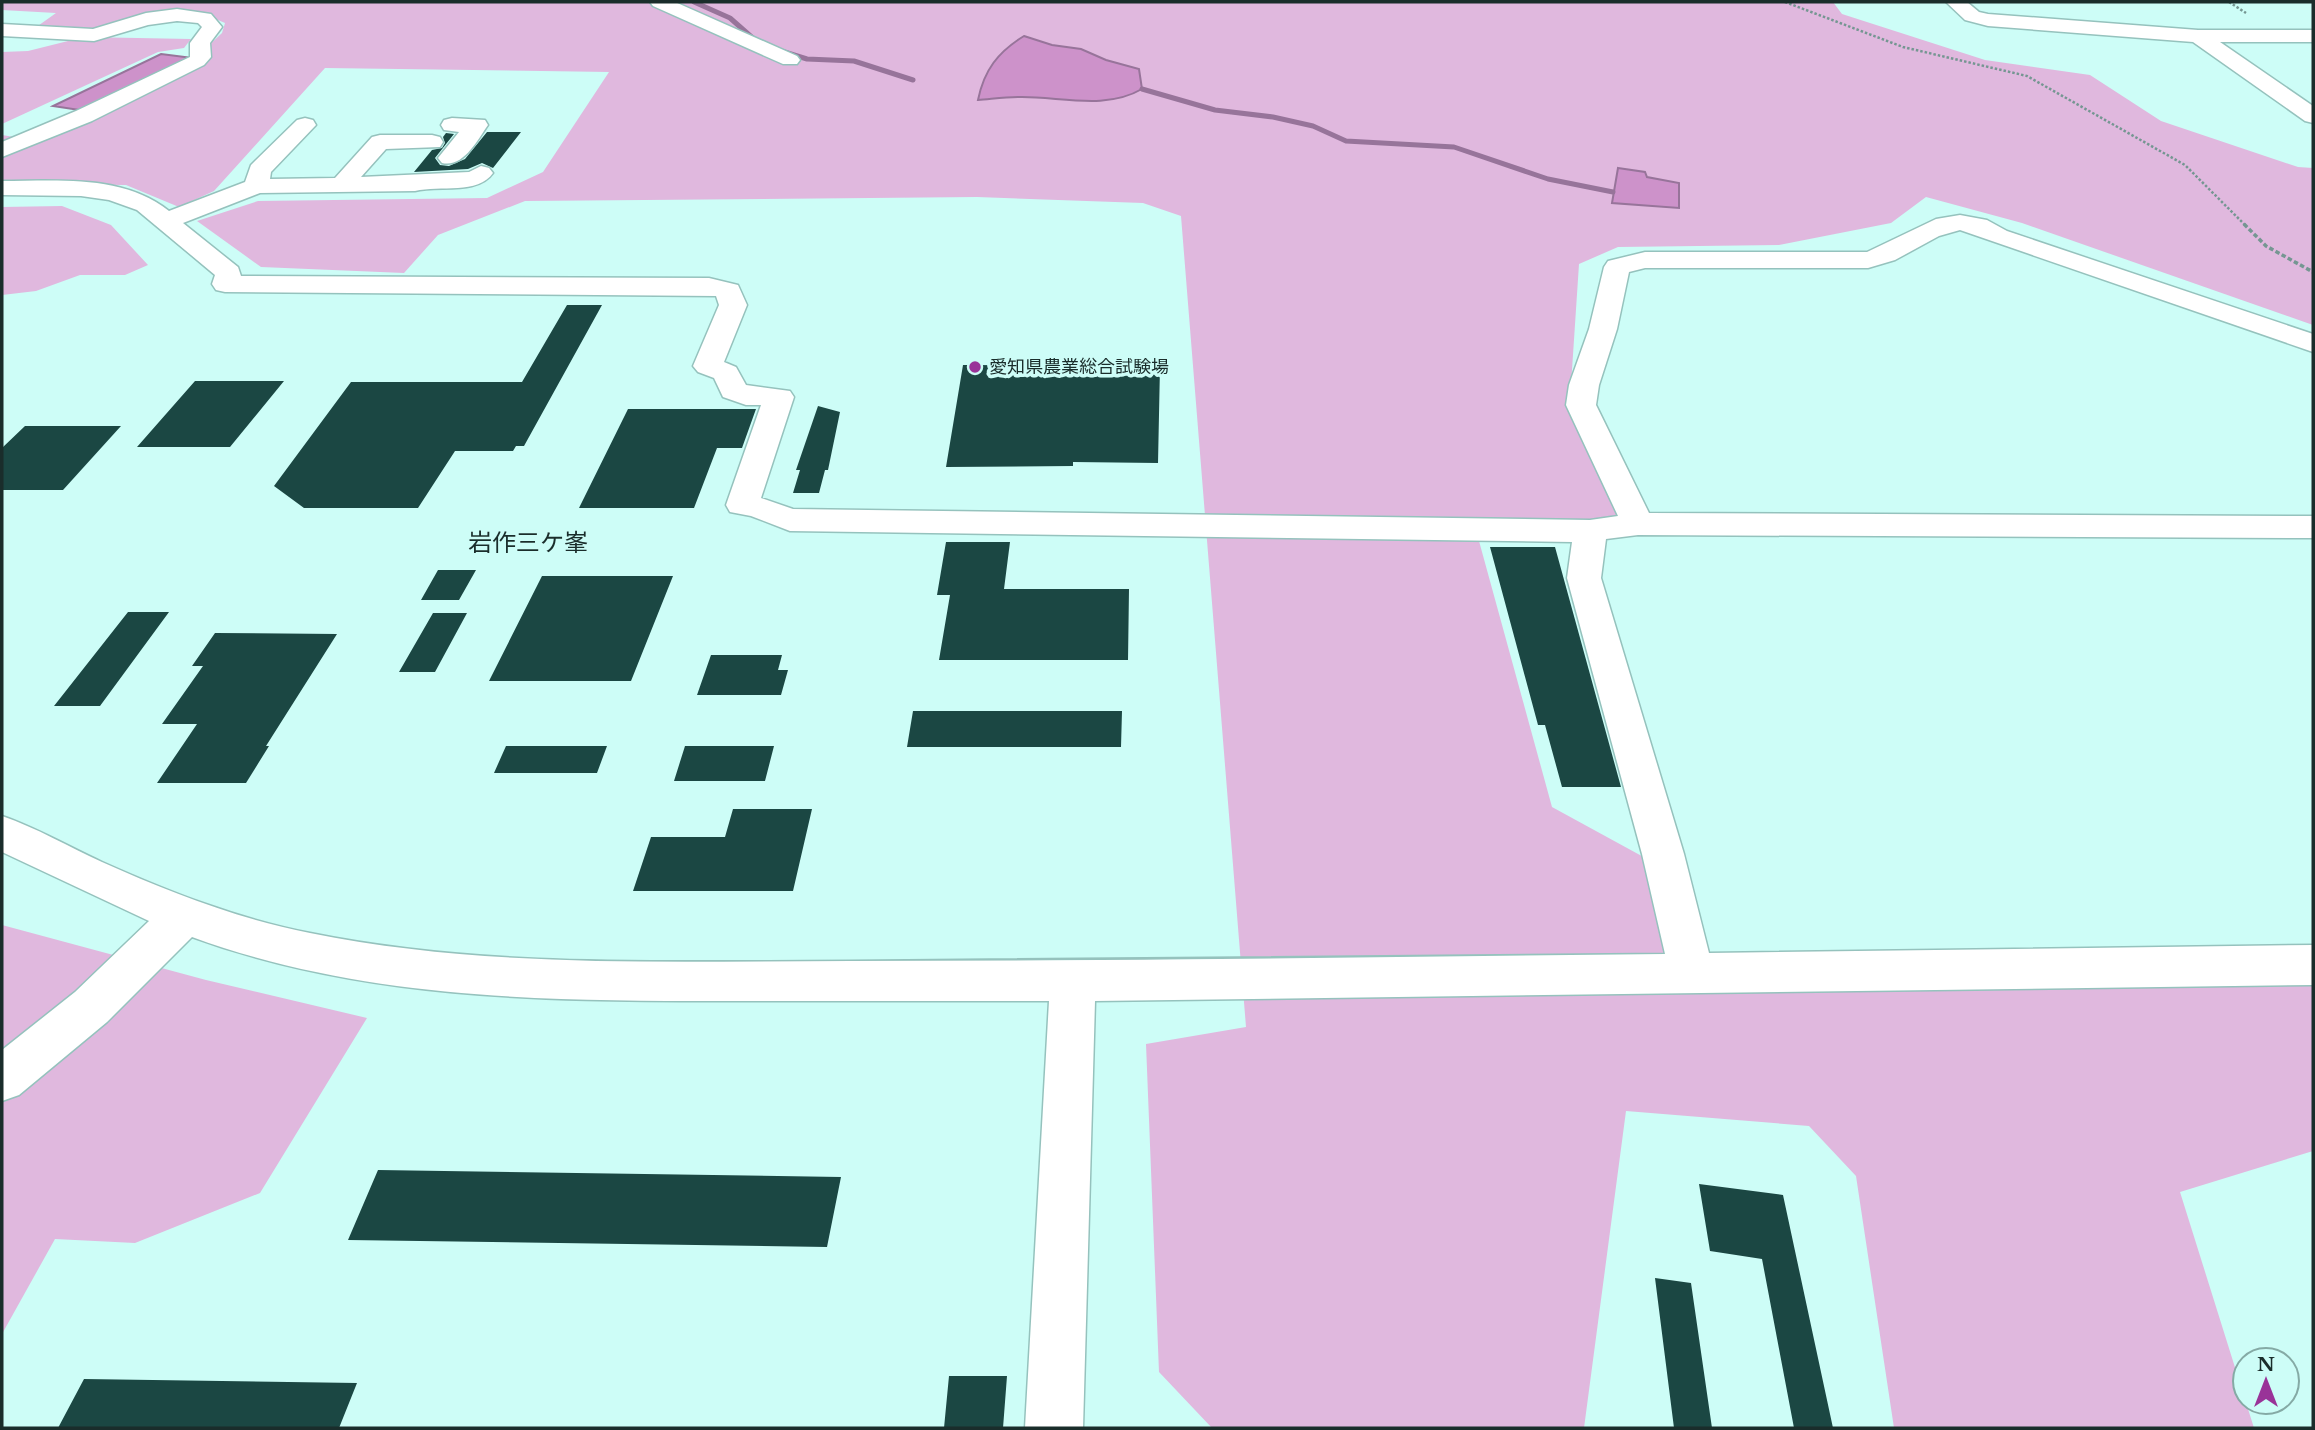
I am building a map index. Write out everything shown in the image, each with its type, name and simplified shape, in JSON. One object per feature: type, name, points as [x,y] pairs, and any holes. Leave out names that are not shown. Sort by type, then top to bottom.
[{"type":"street","points":[[660,2],[790,60]]},
{"type":"street","points":[[1956,2],[1972,16],[1988,20],[2198,36],[2313,36]]},
{"type":"street","points":[[2,30],[94,35],[146,19],[194,16],[204,18],[212,27],[201,42],[201,57],[197,61],[83,116],[11,146],[5,128],[20,119]]},
{"type":"street","points":[[2198,36],[2313,116]]},
{"type":"street","points":[[174,48],[201,42]]},
{"type":"street","points":[[2267,82],[2302,82]]},
{"type":"street","points":[[257,186],[259,170],[305,125]]},
{"type":"street","points":[[450,158],[477,125],[452,125]]},
{"type":"street","points":[[342,184],[380,142],[432,142]]},
{"type":"street","points":[[165,221],[257,186],[415,184],[428,180],[476,179],[491,166],[450,158],[414,158],[389,184]]},
{"type":"street","points":[[2,188],[81,189],[113,193],[146,205],[229,273],[225,284],[709,286],[728,291],[733,305],[708,366],[719,368],[726,373],[734,391],[746,396],[779,397],[742,505],[760,505],[770,514],[790,520],[1098,522],[1590,531],[1637,524],[2313,527]]},
{"type":"street","points":[[1637,524],[1589,427],[1581,405],[1584,385],[1602,329],[1617,267],[1626,263],[1645,260],[1868,260],[1880,258],[1926,231],[1951,221],[1969,222],[1998,236],[2313,342]]},
{"type":"street","points":[[1590,531],[1584,578],[1663,854],[1692,974]]},
{"type":"street","points":[[2,833],[94,880],[184,916],[266,941],[350,961],[449,971],[652,982],[1073,981],[2313,965]]},
{"type":"street","points":[[2,1079],[91,1007],[184,916]]},
{"type":"street","points":[[1054,1428],[1073,981]]},
{"type":"path","points":[[1785,2],[1903,47],[2028,76],[2185,165],[2266,246],[2313,272]]},
{"type":"shaded area","points":[[2,2],[1833,2],[1842,14],[1985,60],[2090,75],[2161,121],[2298,167],[2313,168],[2313,325],[2022,223],[1926,197],[1891,223],[1779,245],[1618,247],[1579,264],[1570,400],[1625,519],[1479,541],[1552,807],[1649,860],[1685,988],[2313,981],[2313,1151],[2180,1192],[2231,1355],[2231,1416],[2250,1416],[2254,1428],[1894,1428],[1856,1176],[1809,1126],[1626,1111],[1584,1428],[1212,1428],[1159,1372],[1146,1044],[1246,1027],[1181,216],[1143,203],[977,197],[525,201],[438,235],[404,273],[261,267],[197,221],[258,201],[487,198],[543,172],[609,72],[325,68],[214,191],[179,207],[126,185],[2,184],[2,135],[39,141],[208,56],[206,48],[222,33],[225,23],[199,12],[98,30],[35,28],[56,13],[2,10]]},
{"type":"shaded area","points":[[1024,36],[1052,45],[1081,49],[1106,60],[1139,69],[1142,89],[1114,99],[1099,101],[1022,97],[978,100],[988,71],[1000,55]]},
{"type":"shaded area","points":[[84,37],[191,39],[184,48],[158,52],[2,124],[2,52],[28,51]]},
{"type":"shaded area","points":[[161,54],[193,58],[86,111],[53,106]]},
{"type":"shaded area","points":[[1618,168],[1645,172],[1647,177],[1679,183],[1679,208],[1612,203]]},
{"type":"shaded area","points":[[62,206],[111,225],[148,265],[125,275],[80,275],[36,291],[2,295],[2,207]]},
{"type":"shaded area","points":[[2,925],[206,980],[367,1018],[260,1193],[135,1243],[55,1239],[2,1334]]},
{"type":"building","points":[[487,132],[521,132],[493,168],[482,163],[468,169],[414,172],[432,150],[442,148],[446,133],[454,134],[435,158],[440,165],[449,166],[465,159]]},
{"type":"building","points":[[567,305],[602,305],[524,446],[516,446],[513,451],[455,451],[418,508],[304,508],[274,486],[351,382],[522,382]]},
{"type":"building","points":[[963,365],[1160,366],[1158,463],[1073,462],[1073,466],[946,467]]},
{"type":"building","points":[[195,381],[284,381],[230,447],[137,447]]},
{"type":"building","points":[[818,406],[840,412],[828,470],[825,470],[819,493],[793,493],[800,470],[796,470]]},
{"type":"building","points":[[628,409],[756,409],[742,448],[717,448],[694,508],[579,508]]},
{"type":"building","points":[[25,426],[121,426],[63,490],[2,490],[2,448]]},
{"type":"building","points":[[946,542],[1010,542],[1004,589],[1129,589],[1128,660],[939,660],[950,595],[937,595]]},
{"type":"building","points":[[1490,547],[1555,547],[1621,787],[1562,787],[1545,725],[1538,725]]},
{"type":"building","points":[[438,570],[476,570],[459,600],[421,600]]},
{"type":"building","points":[[542,576],[673,576],[631,681],[489,681]]},
{"type":"building","points":[[128,612],[169,612],[100,706],[54,706]]},
{"type":"building","points":[[433,613],[467,613],[435,672],[399,672]]},
{"type":"building","points":[[215,633],[337,634],[266,746],[269,746],[246,783],[157,783],[197,724],[162,724],[203,666],[192,666]]},
{"type":"building","points":[[711,655],[782,655],[778,670],[788,670],[781,695],[697,695]]},
{"type":"building","points":[[913,711],[1122,711],[1121,747],[907,747]]},
{"type":"building","points":[[506,746],[607,746],[597,773],[494,773]]},
{"type":"building","points":[[685,746],[774,746],[765,781],[674,781]]},
{"type":"building","points":[[733,809],[812,809],[793,891],[633,891],[651,837],[725,837]]},
{"type":"building","points":[[378,1170],[841,1177],[827,1247],[348,1240]]},
{"type":"building","points":[[1699,1184],[1783,1195],[1833,1428],[1794,1428],[1762,1259],[1710,1251]]},
{"type":"building","points":[[1655,1278],[1691,1283],[1712,1428],[1674,1428]]},
{"type":"building","points":[[949,1376],[1007,1376],[1003,1428],[944,1428]]},
{"type":"building","points":[[84,1379],[357,1383],[339,1428],[58,1428]]},
{"type":"waterway","points":[[694,2],[730,18],[755,40]]},
{"type":"waterway","points":[[778,50],[807,59],[854,61],[913,80]]},
{"type":"waterway","points":[[1142,89],[1215,110],[1273,117],[1313,126],[1346,141],[1454,147],[1548,179],[1613,192]]},
{"type":"place","name":"愛知県農業総合試験場","points":[[975,367]]},
{"type":"district","name":"岩作三ケ峯","points":[[528,542]]}]
